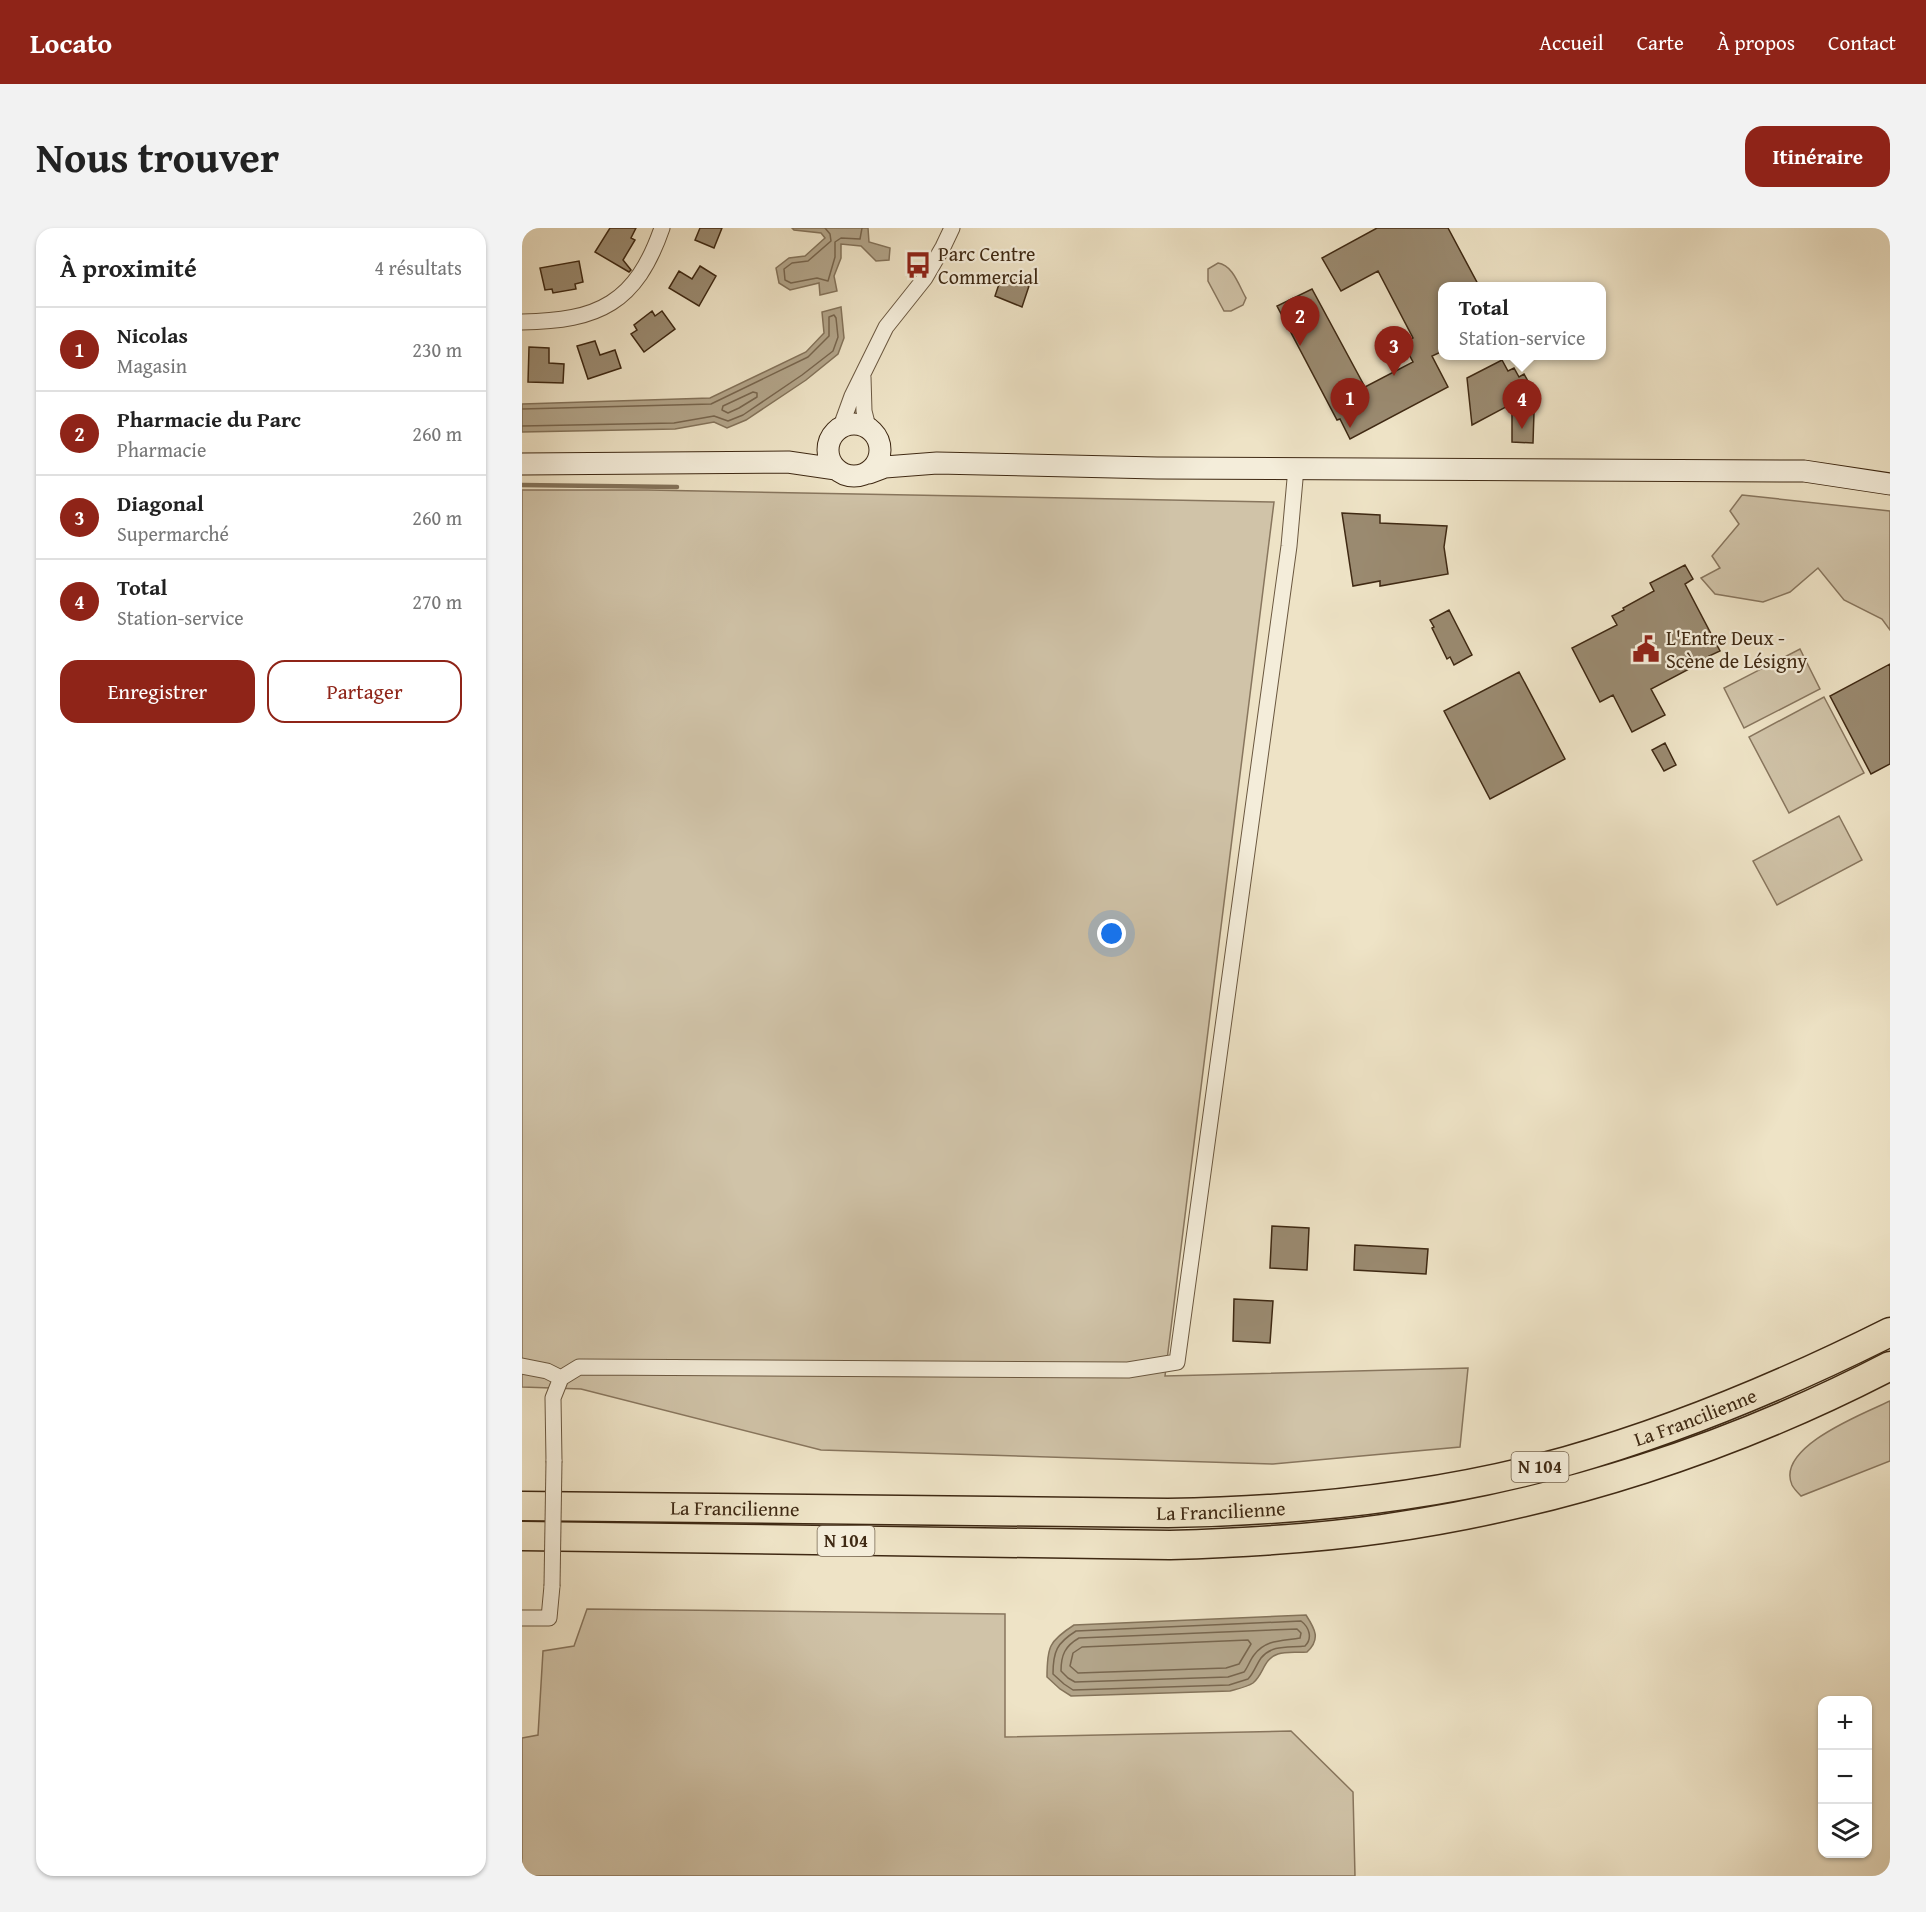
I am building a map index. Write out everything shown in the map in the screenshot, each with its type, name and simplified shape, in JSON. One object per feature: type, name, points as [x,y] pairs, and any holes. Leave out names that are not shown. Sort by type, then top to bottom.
[{"type":"highway","name":"La Francilienne","points":[[522,1506],[1168,1513],[1249,1512],[1378,1499],[1472,1483],[1565,1461],[1622,1444],[1770,1389],[1890,1332]]},
{"type":"highway","name":"La Francilienne","points":[[522,1536],[1170,1545],[1251,1542],[1382,1529],[1476,1513],[1571,1491],[1630,1474],[1779,1418],[1890,1366]]},
{"type":"street","points":[[522,322],[554,322],[582,316],[602,309],[626,293],[640,276],[662,228]]},
{"type":"street","points":[[836,469],[829,456],[835,435],[872,352],[886,327],[925,278],[952,228]]},
{"type":"street","points":[[863,376],[864,411],[879,459],[869,472]]},
{"type":"street","points":[[788,462],[853,424],[910,458],[937,464]]},
{"type":"street","points":[[522,464],[788,462],[836,469],[851,477],[861,476],[885,467],[937,464],[1157,468],[1803,471],[1890,484]]},
{"type":"street","points":[[522,1618],[549,1618],[552,1586],[554,1398],[561,1378],[579,1367],[1128,1370],[1177,1362],[1289,546],[1296,468]]},
{"type":"street","points":[[522,1366],[547,1371],[561,1378]]},
{"type":"shaded area","points":[[1218,263],[1232,272],[1246,298],[1243,305],[1231,311],[1224,311],[1208,281],[1208,269]]},
{"type":"shaded area","points":[[522,490],[648,490],[1274,502],[1165,1376],[1468,1368],[1460,1447],[1273,1464],[821,1450],[581,1389],[522,1387]]},
{"type":"shaded area","points":[[1742,495],[1890,511],[1890,630],[1882,619],[1844,600],[1818,568],[1790,592],[1763,602],[1715,594],[1701,578],[1720,568],[1712,556],[1739,524],[1730,511]]},
{"type":"shaded area","points":[[1800,649],[1820,689],[1744,728],[1724,688]]},
{"type":"shaded area","points":[[1824,697],[1864,773],[1789,813],[1749,737]]},
{"type":"shaded area","points":[[1839,816],[1862,860],[1777,905],[1753,861]]},
{"type":"shaded area","points":[[1890,1401],[1890,1461],[1801,1496],[1792,1485],[1790,1471],[1797,1458],[1809,1445],[1825,1433]]},
{"type":"shaded area","points":[[587,1609],[1005,1614],[1005,1737],[1291,1731],[1353,1792],[1355,1876],[522,1876],[522,1738],[538,1735],[543,1651],[574,1646]]},
{"type":"water","points":[[792,228],[868,228],[869,242],[890,248],[889,260],[876,261],[861,246],[841,244],[841,258],[834,276],[837,291],[820,295],[819,283],[790,290],[779,283],[776,268],[789,258],[805,256],[825,238],[821,233]]},
{"type":"water","points":[[841,307],[844,338],[838,354],[806,380],[746,420],[727,428],[714,422],[675,429],[522,432],[522,404],[710,398],[806,352],[824,333],[822,312]]},
{"type":"water","points":[[1306,1615],[1315,1634],[1314,1643],[1307,1652],[1273,1656],[1253,1683],[1230,1691],[1071,1696],[1047,1677],[1051,1646],[1059,1636],[1074,1625]]},
{"type":"building","points":[[610,228],[636,228],[631,238],[635,240],[623,260],[631,270],[629,272],[595,252]]},
{"type":"building","points":[[700,228],[722,228],[714,248],[695,240]]},
{"type":"building","points":[[1377,228],[1448,228],[1477,282],[1438,282],[1438,353],[1432,356],[1448,387],[1350,439],[1340,419],[1337,420],[1277,306],[1312,289],[1365,387],[1413,362],[1403,343],[1413,338],[1378,271],[1341,291],[1322,258]]},
{"type":"building","points":[[579,261],[583,282],[575,284],[576,289],[553,293],[552,289],[545,290],[540,268]]},
{"type":"building","points":[[700,266],[716,276],[699,306],[669,288],[679,271],[692,279]]},
{"type":"building","points":[[1002,275],[1029,286],[1022,307],[995,296]]},
{"type":"building","points":[[652,311],[655,316],[662,311],[675,329],[644,352],[631,334],[637,330],[634,325]]},
{"type":"building","points":[[595,341],[600,355],[615,350],[621,368],[588,379],[577,346]]},
{"type":"building","points":[[529,347],[549,348],[549,363],[564,364],[563,383],[528,382]]},
{"type":"building","points":[[1502,360],[1508,371],[1514,368],[1519,377],[1524,374],[1534,392],[1472,425],[1467,378]]},
{"type":"building","points":[[1512,411],[1534,412],[1533,443],[1512,442]]},
{"type":"building","points":[[1342,513],[1380,515],[1380,523],[1447,526],[1444,547],[1448,574],[1380,586],[1380,581],[1353,586]]},
{"type":"building","name":"L'Entre Deux - Scène de Lésigny","points":[[1685,565],[1693,579],[1685,584],[1720,651],[1651,689],[1665,715],[1632,732],[1613,695],[1600,702],[1572,648],[1617,625],[1612,616],[1654,591],[1650,583]]},
{"type":"building","points":[[1449,610],[1472,655],[1454,665],[1450,657],[1447,659],[1430,620]]},
{"type":"building","points":[[1890,664],[1890,764],[1871,774],[1830,696]]},
{"type":"building","points":[[1519,672],[1565,759],[1490,799],[1444,711]]},
{"type":"building","points":[[1665,743],[1676,765],[1664,771],[1652,750]]},
{"type":"building","points":[[1272,1226],[1309,1228],[1307,1270],[1270,1268]]},
{"type":"building","points":[[1355,1245],[1428,1249],[1426,1274],[1354,1270]]},
{"type":"building","points":[[1234,1299],[1273,1301],[1270,1343],[1233,1341]]},
{"type":"waterway","points":[[522,485],[677,487]]},
{"type":"place","name":"Parc Centre Commercial","points":[[918,265]]},
{"type":"place","name":"Pharmacie du Parc","points":[[1300,346]]},
{"type":"place","name":"Diagonal","points":[[1394,376]]},
{"type":"place","name":"Nicolas","points":[[1350,428]]},
{"type":"place","name":"Total","points":[[1522,429]]},
{"type":"place","name":"L'Entre Deux - Scène de Lésigny","points":[[1646,649]]}]
